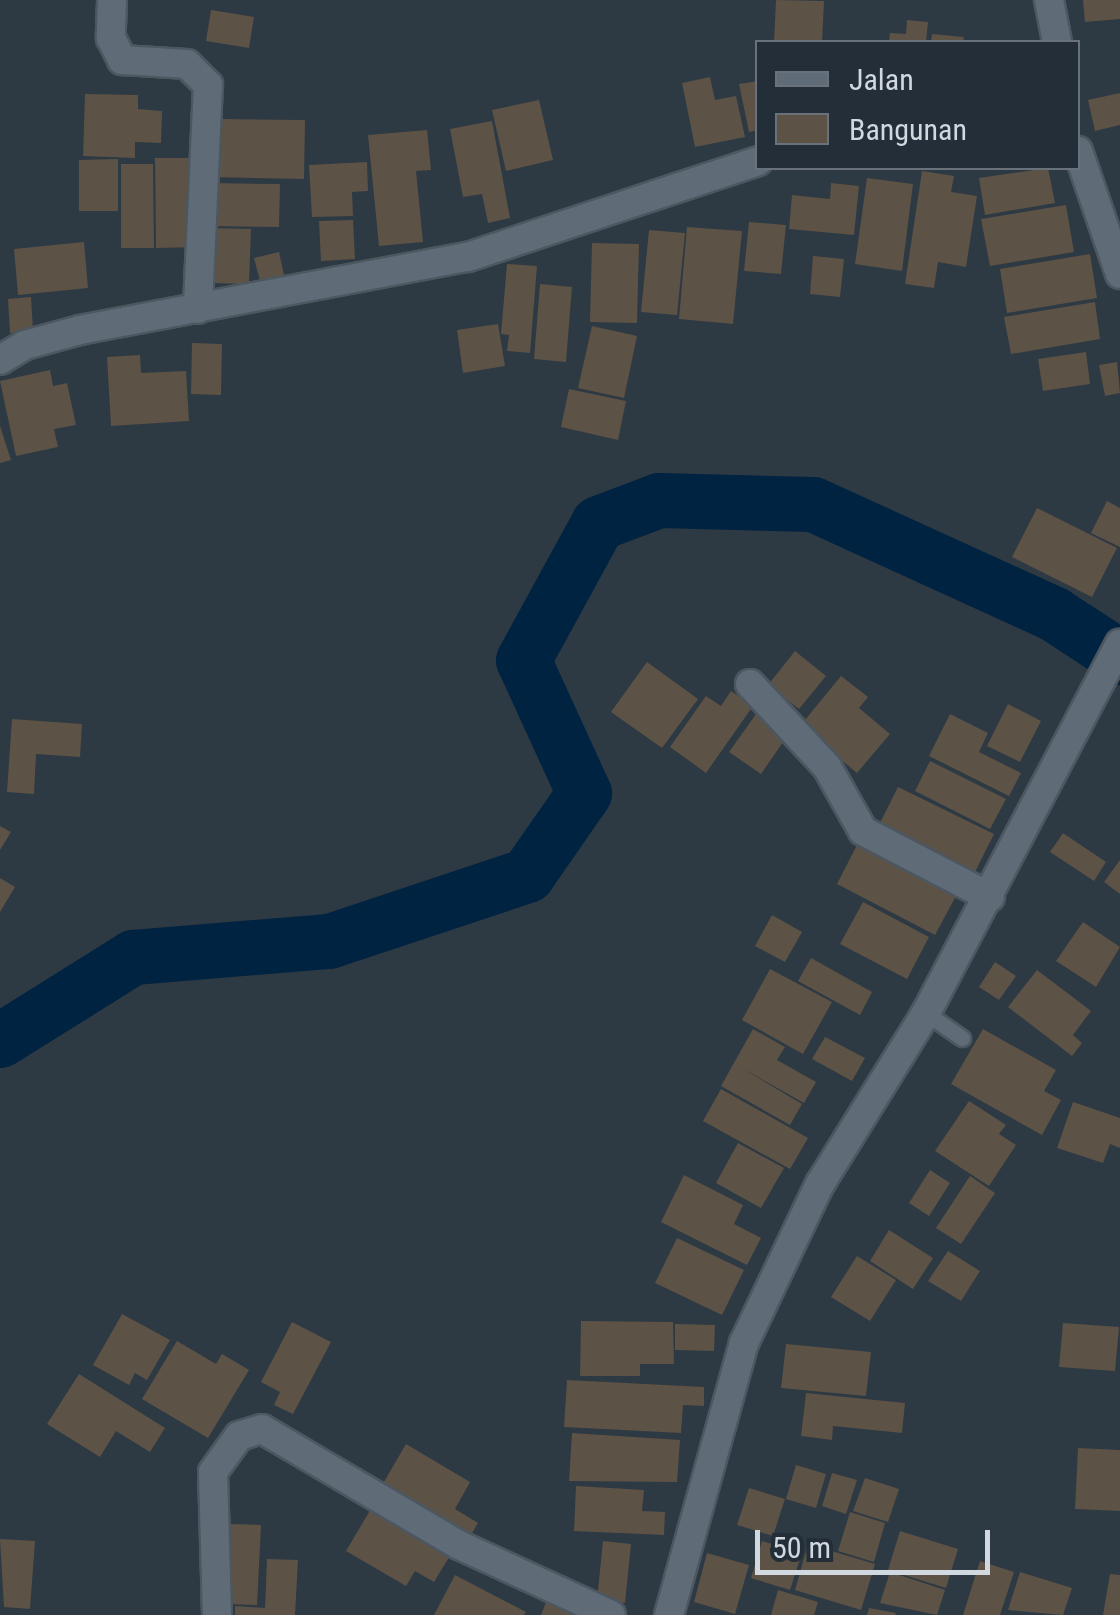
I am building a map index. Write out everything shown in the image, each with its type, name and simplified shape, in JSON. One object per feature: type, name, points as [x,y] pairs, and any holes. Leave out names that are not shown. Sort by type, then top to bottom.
[{"type":"street","points":[[112,0],[110,38],[122,60],[187,64],[208,85],[198,309]]},
{"type":"street","points":[[1049,0],[1056,40]]},
{"type":"street","points":[[1080,158],[1120,274]]},
{"type":"street","points":[[0,360],[25,345],[80,330],[468,257],[755,162]]},
{"type":"street","points":[[668,1615],[744,1343],[820,1184],[926,1013],[1050,785],[1120,644]]},
{"type":"street","points":[[750,684],[826,767],[864,831],[990,897]]},
{"type":"street","points":[[217,1615],[213,1472],[239,1436],[262,1430],[459,1545],[611,1615]]},
{"type":"lane","points":[[926,1013],[962,1038]]},
{"type":"building","points":[[776,0],[824,1],[822,40],[774,40]]},
{"type":"building","points":[[1083,0],[1120,0],[1120,19],[1085,22]]},
{"type":"building","points":[[211,10],[254,17],[249,48],[206,41]]},
{"type":"building","points":[[907,20],[928,22],[926,40],[889,40],[890,33],[906,34]]},
{"type":"building","points":[[932,34],[964,37],[963,40],[931,40]]},
{"type":"building","points":[[710,77],[715,100],[736,96],[745,137],[695,147],[682,83]]},
{"type":"building","points":[[755,81],[755,131],[749,132],[739,84]]},
{"type":"building","points":[[1120,93],[1120,125],[1095,131],[1088,100]]},
{"type":"building","points":[[85,94],[138,95],[138,109],[162,111],[161,143],[135,142],[135,158],[83,156]]},
{"type":"building","points":[[539,100],[553,160],[506,171],[492,110]]},
{"type":"building","points":[[221,119],[305,120],[304,179],[209,177],[210,143],[221,144]]},
{"type":"building","points":[[492,121],[510,218],[488,223],[482,194],[463,197],[450,129]]},
{"type":"building","points":[[427,130],[431,170],[416,171],[423,242],[379,246],[368,135]]},
{"type":"building","points":[[155,158],[196,158],[196,247],[156,248]]},
{"type":"building","points":[[118,159],[118,211],[79,211],[79,160]]},
{"type":"building","points":[[367,162],[368,191],[352,192],[353,216],[312,217],[309,165]]},
{"type":"building","points":[[121,164],[153,164],[154,248],[121,248]]},
{"type":"building","points":[[1048,170],[1055,203],[985,215],[979,178]]},
{"type":"building","points":[[922,171],[954,176],[951,192],[977,196],[966,267],[938,262],[934,288],[905,284]]},
{"type":"building","points":[[867,178],[913,184],[902,271],[855,264]]},
{"type":"building","points":[[208,183],[280,184],[279,227],[208,226]]},
{"type":"building","points":[[831,183],[859,186],[854,235],[789,229],[792,195],[830,199]]},
{"type":"building","points":[[1066,205],[1074,252],[990,266],[981,219]]},
{"type":"building","points":[[353,220],[355,259],[321,261],[319,221]]},
{"type":"building","points":[[749,222],[786,225],[781,274],[744,271]]},
{"type":"building","points":[[687,227],[742,231],[733,324],[679,319]]},
{"type":"building","points":[[209,228],[251,229],[249,284],[208,283]]},
{"type":"building","points":[[649,230],[685,233],[677,315],[641,312]]},
{"type":"building","points":[[84,242],[88,288],[18,295],[14,249]]},
{"type":"building","points":[[592,243],[639,244],[637,323],[590,322]]},
{"type":"building","points":[[279,252],[284,275],[260,281],[254,258]]},
{"type":"building","points":[[1090,254],[1097,298],[1007,313],[1000,269]]},
{"type":"building","points":[[813,256],[844,259],[840,297],[810,294]]},
{"type":"building","points":[[507,264],[537,266],[530,353],[507,351],[509,335],[501,334]]},
{"type":"building","points":[[540,284],[572,287],[566,362],[534,359]]},
{"type":"building","points":[[31,297],[33,331],[10,333],[8,299]]},
{"type":"building","points":[[1095,302],[1100,339],[1011,354],[1004,317]]},
{"type":"building","points":[[498,324],[505,366],[463,373],[457,330]]},
{"type":"building","points":[[592,326],[637,336],[624,398],[578,388]]},
{"type":"building","points":[[192,343],[222,344],[221,395],[191,394]]},
{"type":"building","points":[[1086,352],[1090,384],[1043,391],[1038,359]]},
{"type":"building","points":[[140,355],[141,373],[186,371],[189,421],[111,426],[107,357]]},
{"type":"building","points":[[1117,362],[1120,393],[1105,396],[1099,365]]},
{"type":"building","points":[[50,370],[53,386],[67,383],[76,425],[54,429],[58,447],[16,456],[0,381]]},
{"type":"building","points":[[569,389],[626,401],[618,440],[561,427]]},
{"type":"building","points":[[0,426],[11,460],[0,463]]},
{"type":"building","points":[[1107,501],[1120,508],[1120,547],[1091,533]]},
{"type":"building","points":[[1037,508],[1117,548],[1092,597],[1012,557]]},
{"type":"building","points":[[795,651],[826,676],[799,709],[768,685]]},
{"type":"building","points":[[647,662],[698,699],[662,748],[611,712]]},
{"type":"building","points":[[841,676],[868,697],[859,708],[890,734],[857,773],[800,726]]},
{"type":"building","points":[[731,691],[753,706],[706,773],[670,747],[706,696],[721,706]]},
{"type":"building","points":[[1008,704],[1041,721],[1020,762],[987,746]]},
{"type":"building","points":[[759,710],[790,732],[761,774],[729,752]]},
{"type":"building","points":[[950,714],[988,733],[979,752],[1021,773],[1009,796],[929,756]]},
{"type":"building","points":[[12,719],[82,724],[80,757],[36,754],[34,794],[7,792]]},
{"type":"building","points":[[930,761],[1006,799],[990,829],[915,791]]},
{"type":"building","points":[[898,787],[994,834],[971,880],[875,833]]},
{"type":"building","points":[[0,826],[11,832],[0,850]]},
{"type":"building","points":[[1063,833],[1106,862],[1094,881],[1050,852]]},
{"type":"building","points":[[858,843],[957,894],[935,935],[837,884]]},
{"type":"building","points":[[1120,860],[1120,894],[1104,882]]},
{"type":"building","points":[[0,878],[15,887],[0,912]]},
{"type":"building","points":[[863,902],[929,937],[907,979],[840,944]]},
{"type":"building","points":[[772,915],[802,932],[785,962],[755,946]]},
{"type":"building","points":[[1083,922],[1120,947],[1096,987],[1056,961]]},
{"type":"building","points":[[811,958],[872,992],[860,1015],[798,981]]},
{"type":"building","points":[[995,962],[1016,976],[999,1000],[979,987]]},
{"type":"building","points":[[770,969],[832,1002],[803,1054],[742,1020]]},
{"type":"building","points":[[1037,970],[1091,1011],[1073,1035],[1082,1043],[1072,1056],[1008,1007]]},
{"type":"building","points":[[753,1029],[785,1047],[777,1060],[816,1082],[804,1103],[740,1067],[802,1104],[790,1125],[721,1086]]},
{"type":"building","points":[[983,1029],[1056,1070],[1044,1091],[1061,1100],[1042,1135],[951,1084]]},
{"type":"building","points":[[825,1037],[865,1058],[852,1081],[812,1059]]},
{"type":"building","points":[[721,1089],[808,1138],[790,1169],[703,1121]]},
{"type":"building","points":[[969,1101],[1006,1125],[999,1134],[1016,1145],[989,1186],[935,1151]]},
{"type":"building","points":[[1073,1102],[1120,1118],[1120,1148],[1110,1144],[1103,1163],[1057,1148]]},
{"type":"building","points":[[738,1143],[784,1168],[761,1208],[716,1183]]},
{"type":"building","points":[[930,1170],[950,1183],[929,1216],[909,1203]]},
{"type":"building","points":[[684,1175],[743,1205],[734,1224],[761,1238],[747,1265],[661,1222]]},
{"type":"building","points":[[970,1176],[995,1193],[961,1244],[936,1228]]},
{"type":"building","points":[[889,1230],[933,1258],[913,1289],[870,1261]]},
{"type":"building","points":[[677,1238],[744,1270],[722,1315],[655,1283]]},
{"type":"building","points":[[948,1251],[980,1271],[961,1301],[928,1281]]},
{"type":"building","points":[[857,1256],[896,1280],[870,1321],[831,1297]]},
{"type":"building","points":[[122,1314],[170,1340],[147,1380],[135,1373],[129,1385],[93,1365]]},
{"type":"building","points":[[581,1321],[673,1322],[674,1364],[640,1364],[640,1376],[580,1376]]},
{"type":"building","points":[[292,1322],[331,1342],[293,1414],[274,1405],[280,1392],[261,1382]]},
{"type":"building","points":[[1063,1323],[1119,1327],[1115,1371],[1059,1367]]},
{"type":"building","points":[[675,1324],[715,1325],[714,1351],[675,1350]]},
{"type":"building","points":[[177,1341],[216,1364],[222,1354],[249,1370],[208,1438],[142,1399]]},
{"type":"building","points":[[786,1344],[871,1352],[866,1396],[781,1388]]},
{"type":"building","points":[[79,1374],[165,1428],[150,1452],[116,1431],[100,1457],[47,1424]]},
{"type":"building","points":[[567,1380],[704,1387],[704,1406],[683,1405],[681,1433],[564,1427]]},
{"type":"building","points":[[806,1393],[905,1403],[902,1433],[833,1426],[832,1440],[801,1436]]},
{"type":"building","points":[[572,1433],[680,1440],[677,1482],[569,1481]]},
{"type":"building","points":[[406,1444],[470,1482],[455,1509],[478,1523],[469,1538],[381,1487]]},
{"type":"building","points":[[1078,1448],[1120,1450],[1120,1511],[1075,1509]]},
{"type":"building","points":[[796,1465],[826,1474],[816,1508],[786,1499]]},
{"type":"building","points":[[832,1473],[857,1480],[846,1514],[822,1506]]},
{"type":"building","points":[[865,1478],[899,1489],[888,1522],[853,1511]]},
{"type":"building","points":[[576,1486],[644,1490],[642,1511],[665,1512],[664,1535],[574,1531]]},
{"type":"building","points":[[749,1488],[785,1499],[773,1536],[737,1525]]},
{"type":"building","points":[[375,1502],[454,1549],[434,1582],[415,1571],[406,1586],[346,1551]]},
{"type":"building","points":[[850,1512],[885,1523],[874,1562],[838,1551]]},
{"type":"building","points":[[229,1524],[261,1525],[257,1605],[225,1604]]},
{"type":"building","points":[[900,1531],[958,1549],[946,1588],[888,1570]]},
{"type":"building","points":[[0,1539],[35,1541],[30,1609],[4,1607]]},
{"type":"building","points":[[603,1541],[631,1544],[625,1603],[597,1600]]},
{"type":"building","points":[[762,1541],[802,1553],[790,1590],[751,1578]]},
{"type":"building","points":[[808,1544],[875,1564],[861,1610],[795,1590]]},
{"type":"building","points":[[707,1553],[749,1565],[735,1614],[694,1602]]},
{"type":"building","points":[[267,1559],[298,1560],[295,1615],[235,1615],[235,1606],[265,1608]]},
{"type":"building","points":[[980,1561],[1014,1572],[1000,1615],[963,1615]]},
{"type":"building","points":[[890,1572],[945,1590],[937,1615],[880,1603]]},
{"type":"building","points":[[1020,1572],[1072,1588],[1063,1615],[1008,1610]]},
{"type":"building","points":[[1110,1574],[1120,1575],[1120,1615],[1103,1615]]},
{"type":"building","points":[[455,1575],[526,1612],[434,1615]]},
{"type":"building","points":[[778,1590],[818,1602],[814,1615],[771,1615]]},
{"type":"building","points":[[547,1600],[583,1615],[541,1615]]},
{"type":"building","points":[[869,1608],[896,1613],[867,1615]]},
{"type":"waterway","points":[[0,1040],[133,957],[329,941],[527,875],[584,793],[523,660],[598,523],[659,500],[813,504],[1054,614],[1120,657]]}]
